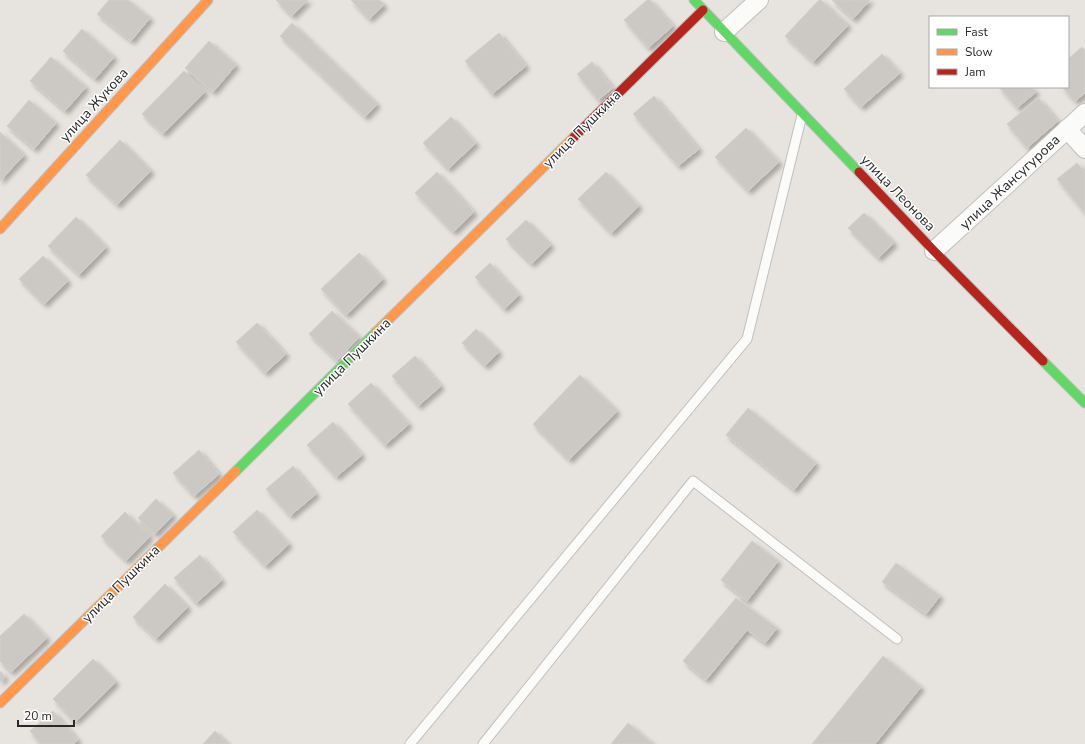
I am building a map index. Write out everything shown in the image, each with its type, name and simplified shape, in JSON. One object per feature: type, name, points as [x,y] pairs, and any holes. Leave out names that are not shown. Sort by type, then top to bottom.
[{"type":"street","name":"улица Жукова","points":[[0,229],[208,0]]},
{"type":"street","name":"улица Леонова","points":[[694,0],[934,252],[1085,403]]},
{"type":"street","points":[[724,32],[758,0]]},
{"type":"street","name":"улица Пушкина","points":[[0,703],[703,10]]},
{"type":"street","name":"улица Жансугурова","points":[[934,252],[1085,113]]},
{"type":"street","points":[[1067,129],[1085,149]]},
{"type":"lane","points":[[410,744],[748,338],[802,114]]},
{"type":"lane","points":[[483,744],[693,481],[897,639]]},
{"type":"building","points":[[109,0],[128,0],[150,18],[131,41],[97,14]]},
{"type":"building","points":[[276,0],[308,0],[292,16]]},
{"type":"building","points":[[351,0],[379,0],[384,5],[369,19]]},
{"type":"building","points":[[647,0],[650,0],[673,26],[648,48],[624,20]]},
{"type":"building","points":[[819,0],[821,0],[848,25],[813,62],[785,36]]},
{"type":"building","points":[[832,0],[870,0],[853,19]]},
{"type":"building","points":[[292,23],[377,104],[365,117],[280,36]]},
{"type":"building","points":[[82,29],[114,57],[95,79],[63,51]]},
{"type":"building","points":[[499,33],[526,66],[492,94],[465,61]]},
{"type":"building","points":[[209,41],[236,65],[213,92],[185,68]]},
{"type":"building","points":[[1082,47],[1085,51],[1085,93],[1075,101],[1063,88],[1069,88],[1069,58]]},
{"type":"building","points":[[882,54],[900,73],[861,107],[844,89]]},
{"type":"building","points":[[51,57],[86,87],[65,111],[30,81]]},
{"type":"building","points":[[592,62],[613,88],[598,100],[577,74]]},
{"type":"building","points":[[184,71],[205,92],[163,134],[142,114]]},
{"type":"building","points":[[1000,88],[1032,88],[1036,92],[1017,108]]},
{"type":"building","points":[[654,96],[699,149],[678,166],[633,114]]},
{"type":"building","points":[[1038,98],[1058,121],[1027,148],[1007,124]]},
{"type":"building","points":[[29,100],[56,123],[34,149],[7,126]]},
{"type":"building","points":[[451,117],[476,143],[448,169],[423,143]]},
{"type":"building","points":[[746,128],[779,162],[748,191],[715,157]]},
{"type":"building","points":[[0,132],[24,155],[0,181]]},
{"type":"building","points":[[120,140],[151,171],[117,205],[86,175]]},
{"type":"building","points":[[1077,163],[1085,173],[1085,213],[1057,179]]},
{"type":"building","points":[[437,172],[474,212],[453,232],[415,193]]},
{"type":"building","points":[[606,172],[639,206],[611,233],[578,199]]},
{"type":"building","points":[[864,213],[894,243],[878,258],[848,228]]},
{"type":"building","points":[[76,217],[106,247],[79,275],[48,246]]},
{"type":"building","points":[[526,220],[551,245],[531,264],[506,239]]},
{"type":"building","points":[[359,253],[383,279],[346,315],[321,289]]},
{"type":"building","points":[[43,256],[68,281],[44,304],[19,279]]},
{"type":"building","points":[[490,263],[519,295],[504,309],[475,277]]},
{"type":"building","points":[[332,311],[359,337],[337,361],[309,334]]},
{"type":"building","points":[[257,323],[286,354],[265,373],[236,342]]},
{"type":"building","points":[[476,329],[499,352],[485,366],[462,343]]},
{"type":"building","points":[[415,356],[441,386],[418,406],[392,376]]},
{"type":"building","points":[[580,375],[617,411],[569,460],[533,424]]},
{"type":"building","points":[[371,383],[409,424],[385,445],[348,404]]},
{"type":"building","points":[[748,408],[816,463],[794,490],[726,435]]},
{"type":"building","points":[[333,422],[362,455],[336,477],[307,445]]},
{"type":"building","points":[[199,450],[219,474],[194,496],[173,473]]},
{"type":"building","points":[[293,466],[316,494],[290,516],[266,489]]},
{"type":"building","points":[[156,499],[173,515],[155,534],[138,518]]},
{"type":"building","points":[[257,510],[289,544],[265,566],[233,532]]},
{"type":"building","points":[[125,512],[150,536],[126,561],[101,536]]},
{"type":"building","points":[[752,541],[778,561],[747,601],[721,580]]},
{"type":"building","points":[[200,555],[222,580],[196,603],[174,578]]},
{"type":"building","points":[[896,563],[940,596],[926,614],[882,582]]},
{"type":"building","points":[[165,584],[188,607],[156,639],[133,617]]},
{"type":"building","points":[[736,598],[777,628],[765,643],[747,630],[706,680],[683,661]]},
{"type":"building","points":[[24,614],[47,638],[11,672],[0,661],[0,636]]},
{"type":"building","points":[[883,656],[921,687],[875,744],[812,744]]},
{"type":"building","points":[[93,659],[116,682],[75,722],[53,699]]},
{"type":"building","points":[[0,671],[5,677],[0,682]]},
{"type":"building","points":[[53,711],[78,740],[74,744],[41,744],[30,731]]},
{"type":"building","points":[[628,723],[653,744],[611,744]]},
{"type":"building","points":[[215,731],[228,744],[203,744]]},
{"type":"traffic: fast","points":[[694,0],[859,172]]},
{"type":"traffic: fast","points":[[236,471],[376,332]]},
{"type":"traffic: fast","points":[[1043,361],[1085,403]]},
{"type":"traffic: slow","points":[[0,229],[208,0]]},
{"type":"traffic: slow","points":[[376,332],[574,137]]},
{"type":"traffic: slow","points":[[0,703],[236,471]]},
{"type":"traffic: jam","points":[[574,137],[703,10]]},
{"type":"traffic: jam","points":[[859,172],[934,251],[1043,361]]}]
